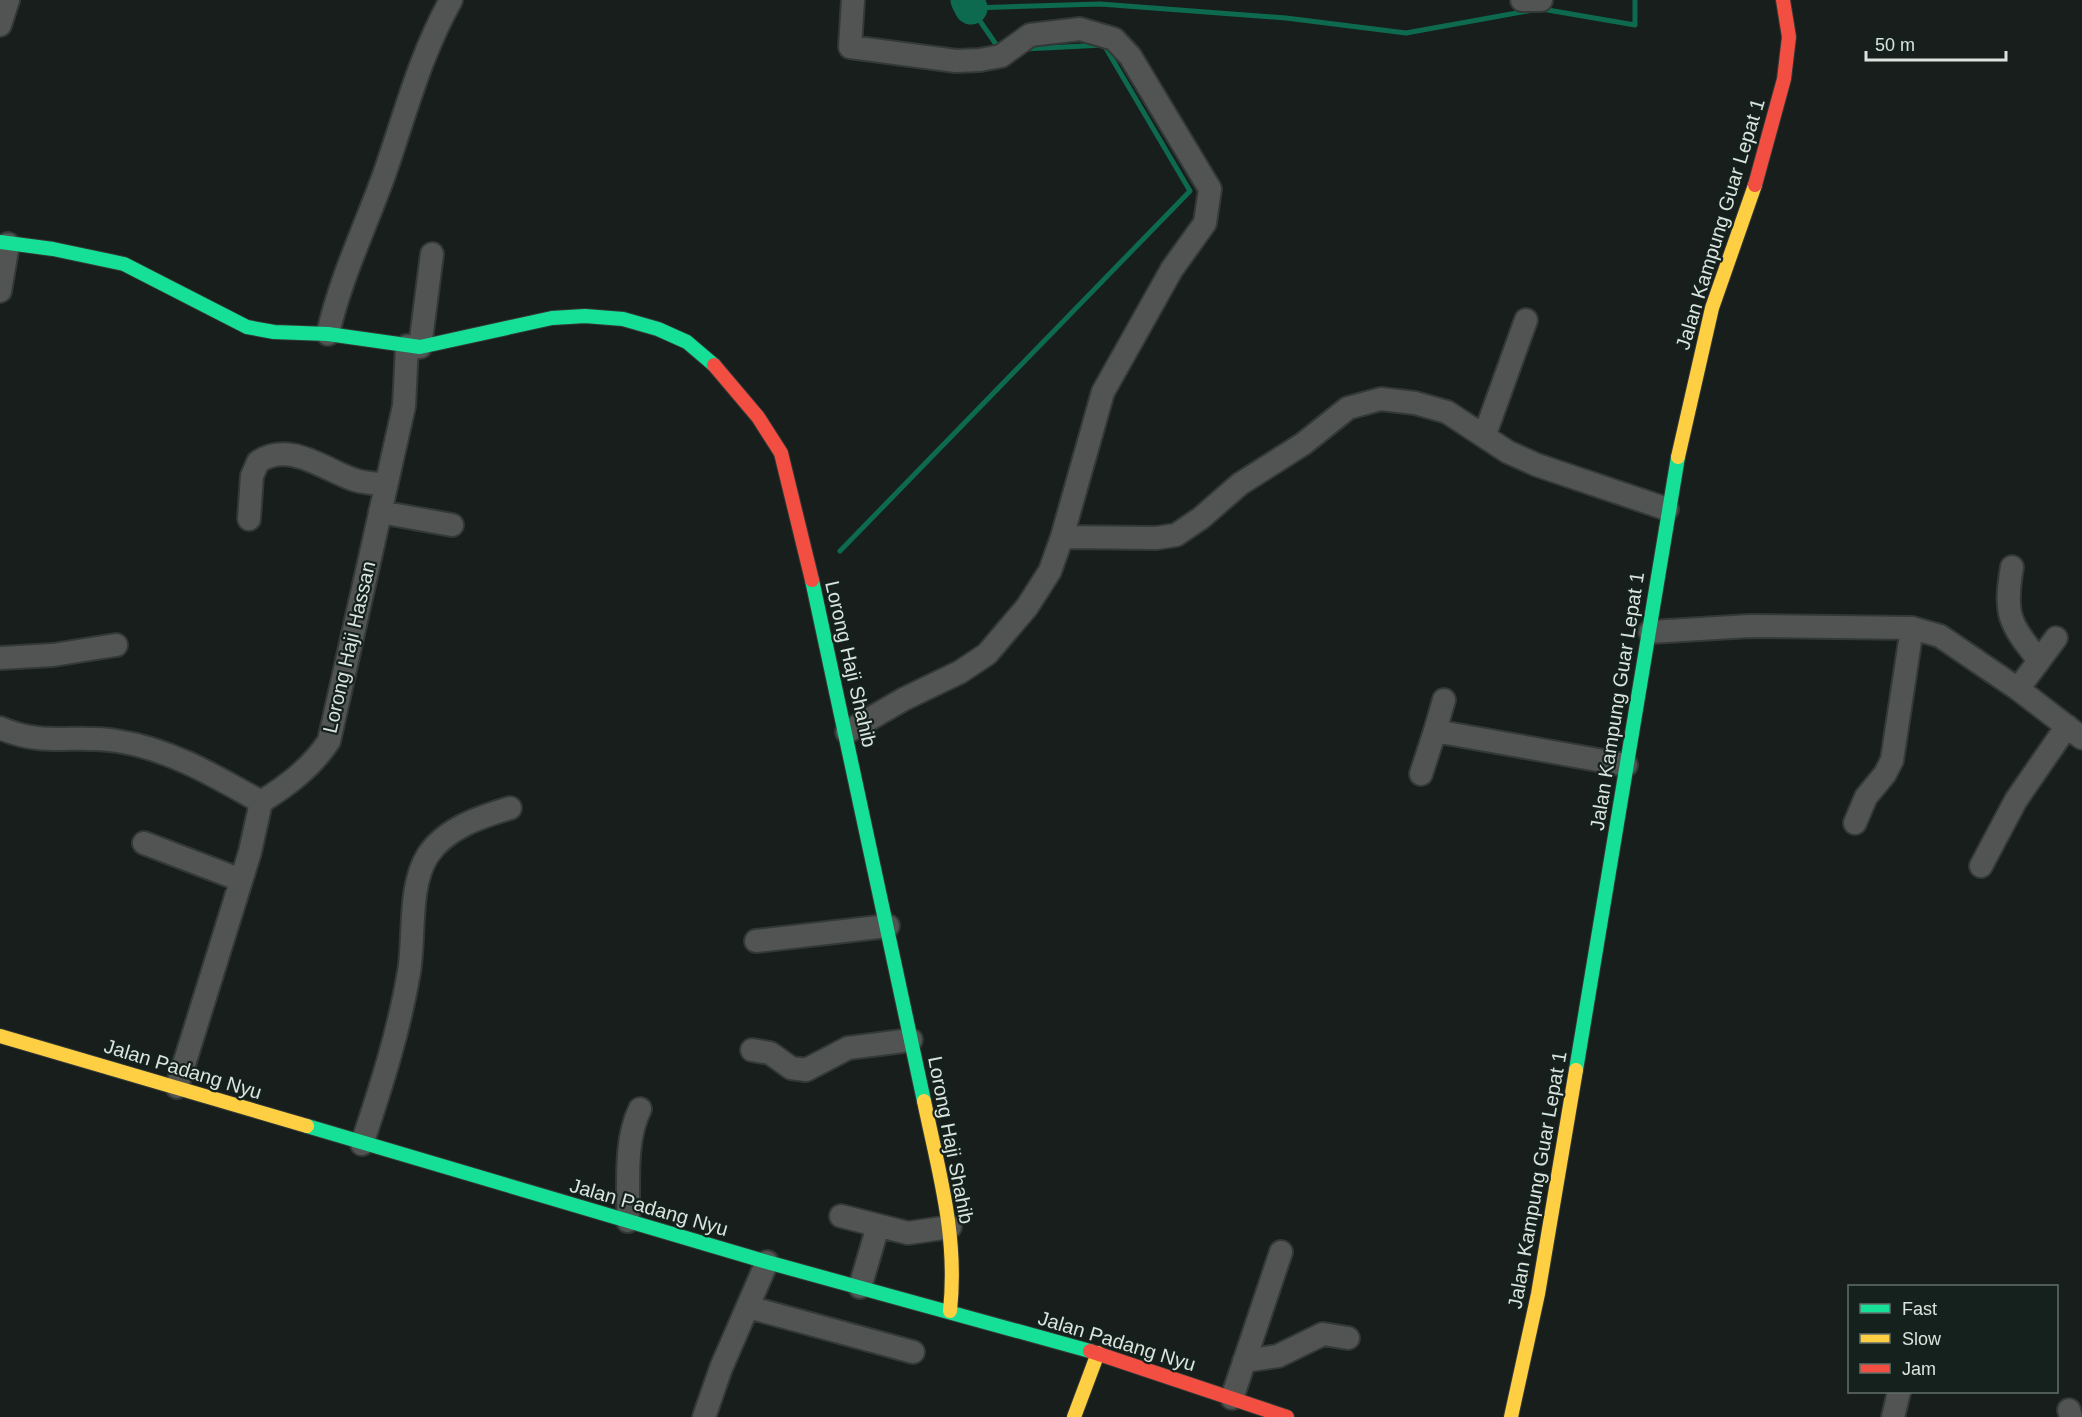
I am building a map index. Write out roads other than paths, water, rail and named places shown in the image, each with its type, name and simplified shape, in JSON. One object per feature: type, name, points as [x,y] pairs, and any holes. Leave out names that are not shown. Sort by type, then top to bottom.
[{"type":"street","points":[[0,25],[8,0]]},
{"type":"street","points":[[328,334],[336,299],[384,174],[413,81],[451,0]]},
{"type":"street","points":[[847,732],[904,699],[960,672],[987,654],[1027,607],[1050,571],[1062,537],[1103,392],[1172,269],[1205,223],[1210,189],[1130,57],[1114,39],[1080,29],[1030,35],[1001,56],[956,61],[850,47],[853,0]]},
{"type":"street","points":[[1522,0],[1541,0]]},
{"type":"street","name":"Jalan Kampung Guar Lepat 1","points":[[1511,1417],[1538,1294],[1650,632],[1667,508],[1692,386],[1712,308],[1754,189],[1784,79],[1789,37],[1783,0]]},
{"type":"street","points":[[0,291],[4,243],[53,249],[124,264],[247,327],[274,332],[328,334],[413,346]]},
{"type":"street","name":"Lorong Haji Hassan","points":[[261,802],[291,783],[319,756],[329,741],[404,406],[413,346],[432,254]]},
{"type":"street","name":"Lorong Haji Shahib","points":[[413,346],[552,318],[585,316],[623,319],[658,328],[687,342],[721,371],[758,417],[781,453],[795,503],[847,732],[950,1227],[954,1272],[950,1311]]},
{"type":"street","points":[[1485,434],[1526,320]]},
{"type":"street","points":[[1062,537],[1156,538],[1176,535],[1201,518],[1240,483],[1303,444],[1348,408],[1381,399],[1415,403],[1447,412],[1485,434],[1508,452],[1537,465],[1667,508]]},
{"type":"street","points":[[249,519],[252,476],[258,462],[274,453],[316,462],[352,480],[385,484]]},
{"type":"street","points":[[380,512],[452,525]]},
{"type":"street","points":[[2012,567],[2007,597],[2009,613],[2014,629],[2038,660]]},
{"type":"street","points":[[1650,632],[1750,626],[1912,628],[1940,636],[2018,689],[2075,732],[2016,800],[1981,866]]},
{"type":"street","points":[[1855,823],[1866,797],[1885,774],[1892,760],[1912,628]]},
{"type":"street","points":[[2018,689],[2056,638]]},
{"type":"street","points":[[0,658],[53,655],[116,645]]},
{"type":"street","points":[[1421,774],[1444,700]]},
{"type":"street","points":[[0,728],[36,739],[72,740],[92,737],[156,750],[186,761],[261,802],[241,880],[177,1087]]},
{"type":"street","points":[[1436,731],[1626,765]]},
{"type":"street","points":[[362,1144],[394,1048],[409,969],[412,920],[417,888],[428,856],[459,827],[510,808]]},
{"type":"street","points":[[144,843],[241,880]]},
{"type":"street","points":[[756,941],[888,926]]},
{"type":"street","name":"Jalan Padang Nyu","points":[[0,1036],[767,1262],[1098,1353],[1278,1415]]},
{"type":"street","points":[[752,1050],[770,1053],[791,1068],[806,1070],[848,1048],[911,1040]]},
{"type":"street","points":[[628,1221],[632,1140],[634,1122],[640,1109]]},
{"type":"street","points":[[841,1216],[908,1233],[950,1227]]},
{"type":"street","points":[[860,1287],[878,1226]]},
{"type":"street","points":[[1232,1398],[1281,1252]]},
{"type":"street","points":[[704,1417],[767,1262]]},
{"type":"street","points":[[748,1307],[913,1352]]},
{"type":"street","points":[[1244,1361],[1278,1356],[1323,1334],[1348,1338]]},
{"type":"street","points":[[1074,1417],[1098,1353]]},
{"type":"street","points":[[1893,1417],[1899,1393]]},
{"type":"waterway","points":[[967,0],[971,8]]},
{"type":"waterway","points":[[1542,9],[1635,25],[1635,0]]},
{"type":"waterway","points":[[971,8],[1100,4],[1286,18],[1406,33],[1533,10]]},
{"type":"waterway","points":[[971,8],[1000,50]]},
{"type":"waterway","points":[[840,551],[1190,191],[1104,45],[1024,49]]}]
